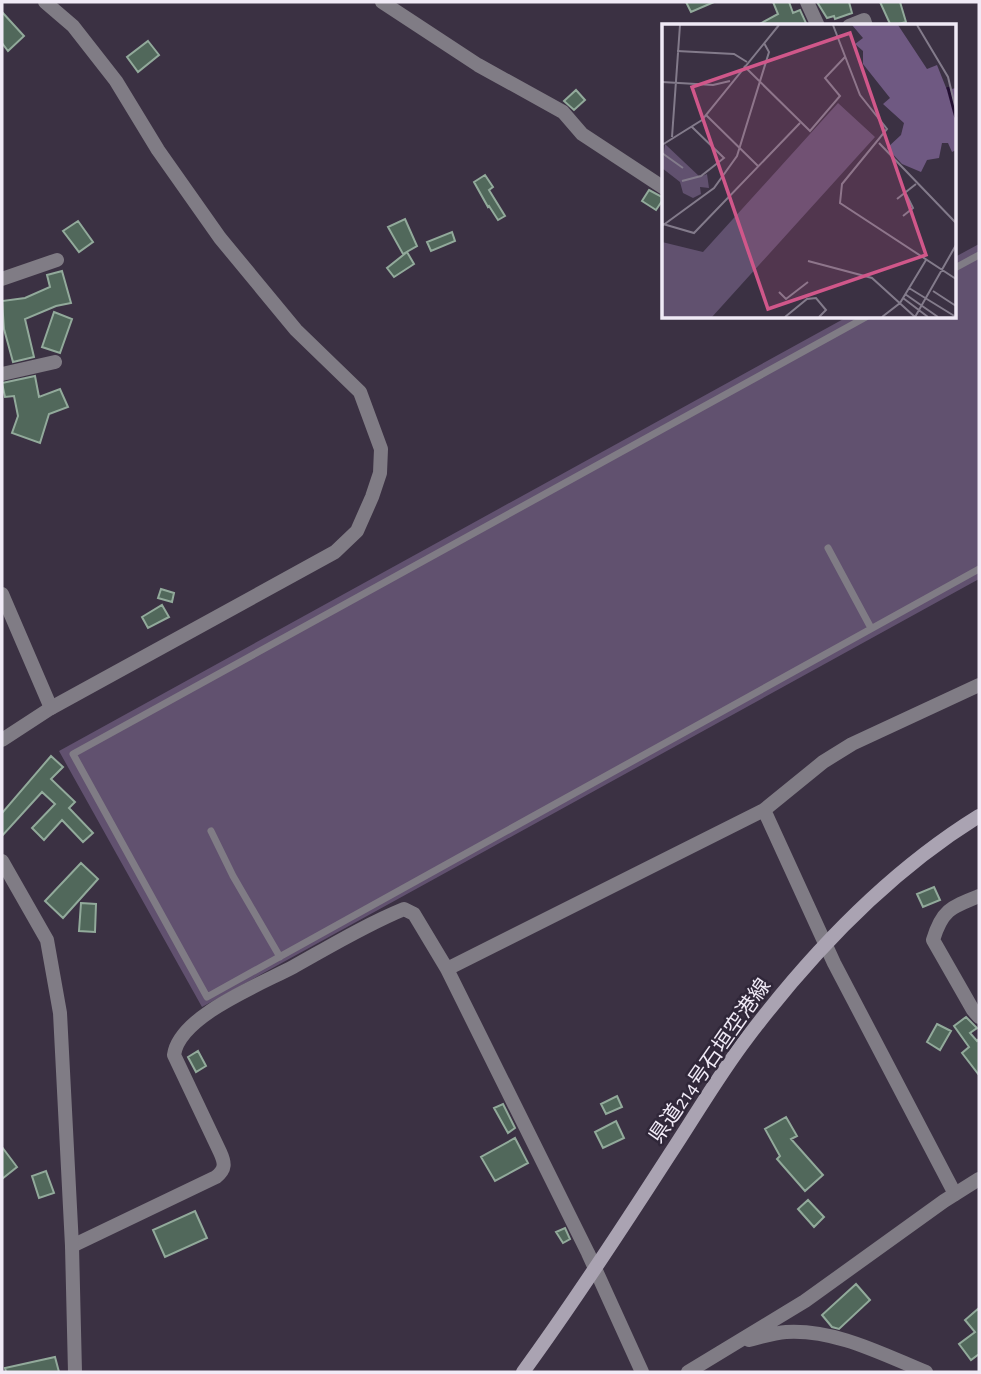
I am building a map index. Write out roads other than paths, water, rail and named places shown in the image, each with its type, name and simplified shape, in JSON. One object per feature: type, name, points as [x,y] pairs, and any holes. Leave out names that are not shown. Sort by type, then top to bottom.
[{"type":"main road","name":"県道214号石垣空港線","points":[[523,1372],[745,1040],[825,943],[906,867],[979,816]]},
{"type":"street","points":[[2,740],[51,708],[335,552],[357,531],[380,473],[381,449],[360,392],[296,330],[220,238],[158,150],[116,81],[74,26],[45,2]]},
{"type":"street","points":[[382,2],[478,65],[563,111],[582,134],[662,187]]},
{"type":"street","points":[[807,2],[817,24]]},
{"type":"street","points":[[2,279],[57,260]]},
{"type":"street","points":[[2,374],[55,362]]},
{"type":"street","points":[[2,594],[51,708]]},
{"type":"street","points":[[447,969],[764,810],[823,762],[852,744],[979,685]]},
{"type":"street","points":[[764,810],[825,943],[955,1194]]},
{"type":"street","points":[[2,861],[47,940],[60,1013],[72,1246],[75,1372]]},
{"type":"street","points":[[979,896],[951,908],[939,920],[933,940],[979,1017]]},
{"type":"street","points":[[72,1246],[216,1177],[224,1169],[225,1164],[174,1055],[178,1041],[208,1013],[245,989],[404,909],[414,914],[447,969],[642,1372]]},
{"type":"street","points":[[688,1372],[805,1301],[979,1179]]},
{"type":"street","points":[[737,1342],[785,1332],[833,1337],[926,1372]]},
{"type":"lane","points":[[956,267],[979,254]]},
{"type":"lane","points":[[864,318],[73,754],[207,997],[979,569]]},
{"type":"lane","points":[[828,548],[871,628]]},
{"type":"lane","points":[[211,831],[233,876],[280,957]]}]
